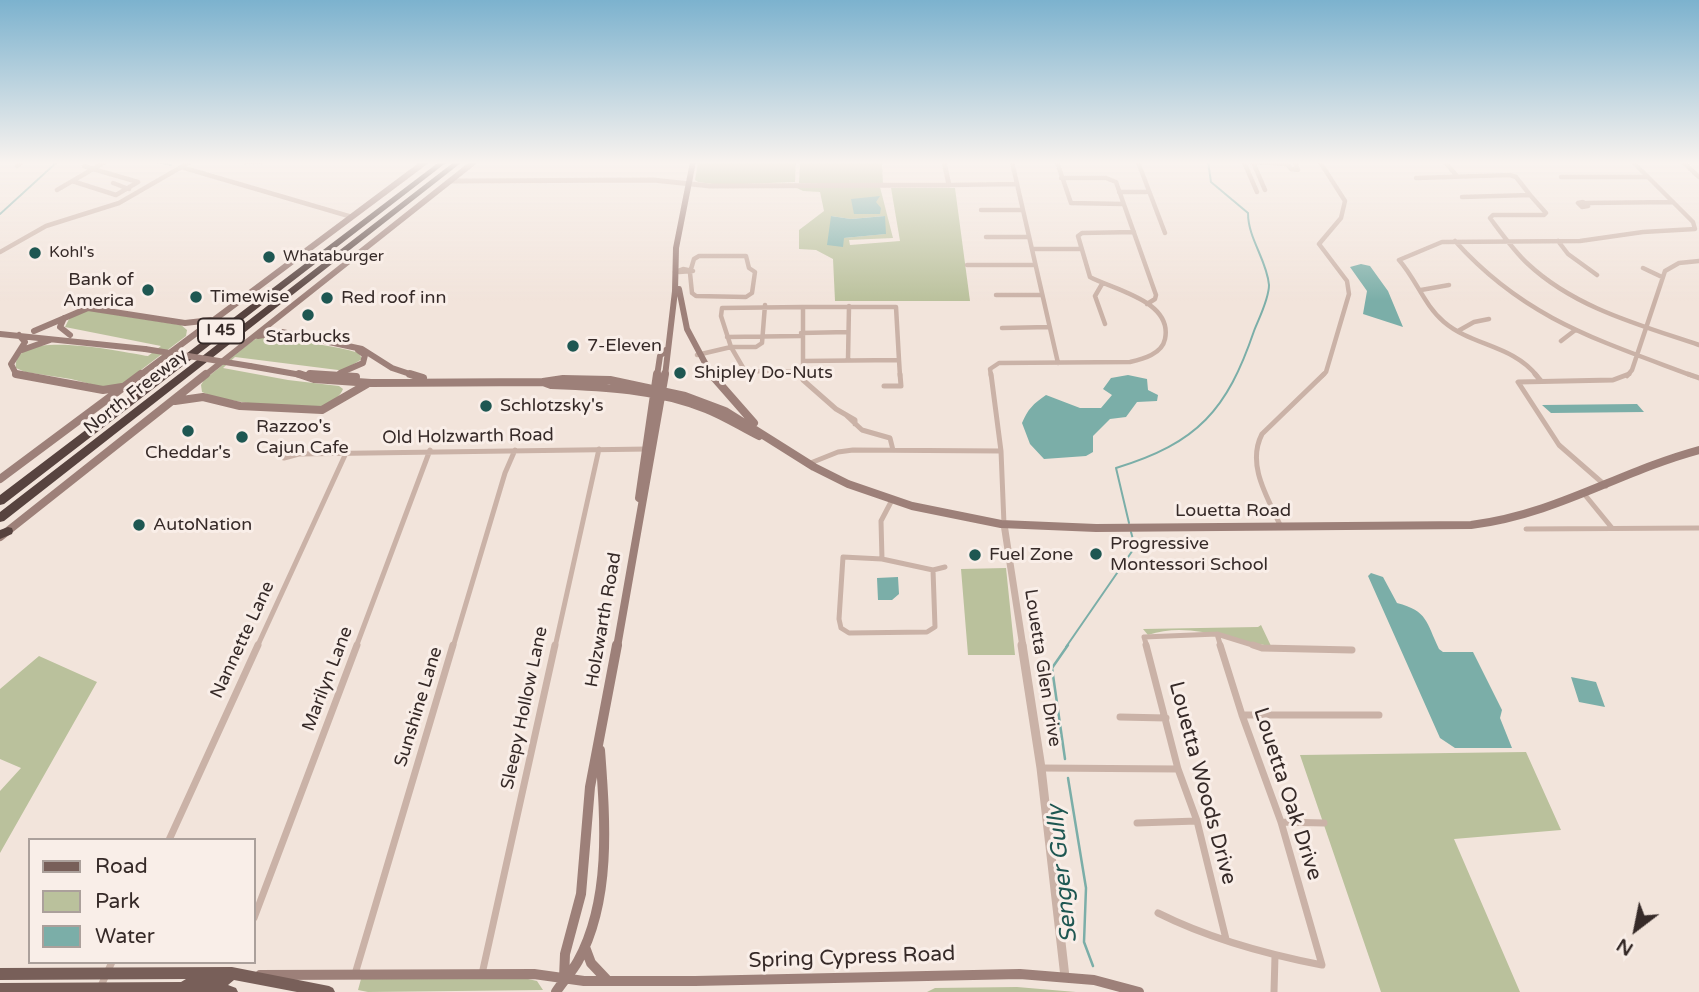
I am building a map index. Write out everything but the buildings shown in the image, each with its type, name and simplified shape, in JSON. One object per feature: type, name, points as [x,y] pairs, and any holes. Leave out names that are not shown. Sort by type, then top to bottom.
[{"type":"highway","name":"North Freeway","points":[[0,501],[383,208]]},
{"type":"highway","name":"North Freeway","points":[[0,518],[398,208]]},
{"type":"main road","points":[[0,479],[365,208]]},
{"type":"main road","points":[[3,534],[416,208]]},
{"type":"main road","name":"Holzwarth Road","points":[[564,978],[561,961],[583,891],[592,767],[600,745],[642,500],[645,498],[658,391],[668,357],[666,350],[676,274],[676,248],[683,208]]},
{"type":"main road","points":[[676,274],[684,324],[697,355],[714,382],[754,423],[755,428]]},
{"type":"main road","points":[[34,331],[81,309],[94,308],[185,323],[200,323],[217,318]]},
{"type":"main road","points":[[282,314],[277,327],[282,332]]},
{"type":"main road","points":[[64,318],[60,327],[71,335]]},
{"type":"main road","points":[[184,343],[190,332],[185,323]]},
{"type":"main road","points":[[0,332],[34,331],[95,338],[103,342]]},
{"type":"main road","points":[[0,332],[103,342]]},
{"type":"main road","points":[[248,341],[282,332],[352,347],[372,352],[397,371],[423,379]]},
{"type":"main road","points":[[19,335],[25,342],[10,364],[16,374],[111,390],[131,382]]},
{"type":"main road","points":[[20,352],[37,343],[62,339]]},
{"type":"main road","name":"Louetta Road","points":[[103,342],[306,375],[314,379],[543,383],[576,380],[635,385],[702,400],[755,428],[771,441]]},
{"type":"main road","points":[[333,378],[363,363],[365,355],[352,347]]},
{"type":"main road","name":"Holzwarth Road","points":[[649,449],[659,408],[656,376],[660,356],[666,350]]},
{"type":"main road","points":[[635,385],[649,382],[656,376]]},
{"type":"main road","points":[[203,377],[198,389],[203,397]]},
{"type":"main road","points":[[333,378],[347,387],[346,395]]},
{"type":"main road","name":"Louetta Road","points":[[333,378],[371,383],[439,382]]},
{"type":"main road","points":[[169,403],[203,397],[240,406],[309,411],[334,406],[346,395],[371,383]]},
{"type":"main road","name":"Louetta Road","points":[[543,383],[551,386],[597,386],[658,391],[721,415],[808,464],[892,500],[937,512],[1004,524],[1140,528],[1454,525],[1492,522],[1556,507],[1665,459],[1699,450]]},
{"type":"main road","points":[[94,388],[103,398],[97,407]]},
{"type":"main road","points":[[659,408],[667,402],[679,400]]},
{"type":"main road","name":"Holzwarth Road","points":[[556,992],[579,959],[600,885],[603,863],[600,745]]},
{"type":"main road","points":[[585,943],[591,963],[608,981]]},
{"type":"main road","points":[[0,974],[109,968],[237,970],[329,992]]},
{"type":"main road","points":[[174,990],[194,982],[222,983],[237,970]]},
{"type":"main road","name":"Spring Cypress Road","points":[[237,970],[482,974],[608,981],[918,978],[962,974],[1065,977],[1094,980],[1139,992]]},
{"type":"main road","points":[[0,989],[232,992]]},
{"type":"street","points":[[0,251],[46,226],[106,208]]},
{"type":"street","points":[[322,208],[352,218]]},
{"type":"street","points":[[1126,208],[1156,295],[1155,299],[1147,304]]},
{"type":"street","points":[[1155,208],[1164,233]]},
{"type":"street","points":[[1281,527],[1255,462],[1255,446],[1262,434],[1326,372],[1349,294],[1347,281],[1319,244],[1341,218],[1343,208]]},
{"type":"street","points":[[1542,208],[1546,213],[1544,215],[1493,215],[1490,218],[1529,264],[1558,286],[1583,300],[1699,345]]},
{"type":"street","points":[[1541,381],[1530,365],[1516,354],[1458,331],[1440,318],[1399,260],[1436,243],[1558,242],[1695,229],[1693,222],[1679,208]]},
{"type":"street","points":[[981,210],[1023,210],[1058,363],[1130,362],[1154,353],[1163,342],[1165,330],[1161,318],[1147,304],[1088,275],[1081,249],[1079,233],[1134,232]]},
{"type":"street","points":[[986,237],[1029,237]]},
{"type":"street","points":[[1455,242],[1475,264],[1538,312],[1574,331],[1699,378]]},
{"type":"street","points":[[1558,242],[1597,275]]},
{"type":"street","points":[[1032,249],[1081,249]]},
{"type":"street","points":[[699,256],[746,256],[749,268],[755,272],[752,293],[746,297],[696,296],[692,293],[690,271],[694,259],[699,256]]},
{"type":"street","points":[[1605,486],[1559,446],[1518,382],[1620,379],[1630,374],[1662,277],[1674,265],[1699,261]]},
{"type":"street","points":[[967,265],[1035,265]]},
{"type":"street","points":[[1643,268],[1662,277]]},
{"type":"street","points":[[676,274],[690,271]]},
{"type":"street","points":[[1102,284],[1094,296],[1105,324]]},
{"type":"street","points":[[1420,290],[1449,285]]},
{"type":"street","points":[[996,295],[1041,295]]},
{"type":"street","points":[[697,355],[730,347],[757,347],[762,343],[765,305]]},
{"type":"street","points":[[803,372],[745,371],[730,347],[721,316],[722,308],[765,305],[896,307],[901,386],[884,386]]},
{"type":"street","points":[[848,360],[849,306]]},
{"type":"street","points":[[803,307],[800,351],[804,383],[862,430],[890,439],[893,450]]},
{"type":"street","points":[[1458,331],[1474,322],[1489,319]]},
{"type":"street","points":[[1002,328],[1049,327]]},
{"type":"street","points":[[1561,341],[1574,331]]},
{"type":"street","points":[[727,337],[848,332]]},
{"type":"street","points":[[803,361],[898,360]]},
{"type":"street","name":"Louetta Glen Drive","points":[[1058,363],[992,365],[989,371],[1001,450],[1004,524],[1041,768],[1065,977]]},
{"type":"street","name":"Sleepy Hollow Lane","points":[[482,974],[599,449]]},
{"type":"street","name":"Old Holzwarth Road","points":[[284,458],[299,454],[430,450],[649,449]]},
{"type":"street","name":"Marilyn Lane","points":[[256,913],[430,450]]},
{"type":"street","name":"Sunshine Lane","points":[[355,974],[505,473],[515,450]]},
{"type":"street","points":[[808,464],[844,451],[1001,450]]},
{"type":"street","name":"Nannette Lane","points":[[170,838],[346,453]]},
{"type":"street","points":[[1585,495],[1612,528]]},
{"type":"street","points":[[882,559],[881,521],[892,500]]},
{"type":"street","points":[[1527,529],[1699,528]]},
{"type":"street","points":[[933,574],[935,627],[927,632],[849,633],[841,628],[839,619],[843,557],[882,559],[933,574],[945,567]]},
{"type":"street","points":[[1217,634],[1262,648],[1352,650]]},
{"type":"street","name":"Louetta Woods Drive","points":[[1217,634],[1144,637],[1178,769],[1197,821],[1226,939]]},
{"type":"street","name":"Louetta Oak Drive","points":[[1217,634],[1242,715],[1281,822],[1322,965],[1275,956]]},
{"type":"street","points":[[1242,715],[1380,715]]},
{"type":"street","points":[[1120,717],[1166,718]]},
{"type":"street","points":[[1041,768],[1178,769]]},
{"type":"street","points":[[1137,823],[1197,821]]},
{"type":"street","points":[[1281,822],[1324,823]]},
{"type":"street","points":[[1158,913],[1180,925],[1275,956],[1274,992]]},
{"type":"street","points":[[99,990],[109,968]]},
{"type":"green space","points":[[823,208],[885,208],[893,238],[849,240],[850,245],[900,241],[894,208],[958,208],[970,301],[835,301],[833,259],[816,250],[799,249],[799,230],[824,211]],"holes":[[[831,216],[851,219],[885,216],[885,234],[844,238]]]},
{"type":"green space","points":[[86,310],[181,325],[187,330],[186,336],[121,385],[102,387],[16,368],[19,355],[31,348],[50,345],[95,347],[148,356],[161,346],[65,327],[70,317]]},
{"type":"green space","points":[[280,335],[359,353],[362,359],[344,370],[338,370],[235,357],[223,368],[339,386],[343,389],[332,401],[314,408],[262,405],[202,392],[201,385],[204,380],[251,342],[259,337]]},
{"type":"green space","points":[[1006,568],[1015,655],[968,655],[961,569]]},
{"type":"green space","points":[[1261,625],[1271,646],[1194,631],[1163,631],[1148,635],[1143,629],[1258,627]]},
{"type":"green space","points":[[39,656],[97,682],[0,853],[0,791],[21,768],[0,759],[0,689]]},
{"type":"green space","points":[[1526,752],[1561,830],[1454,839],[1520,992],[1381,992],[1300,755]]},
{"type":"green space","points":[[361,979],[528,979],[537,981],[543,990],[368,992],[358,990]]},
{"type":"green space","points":[[1017,987],[1076,992],[927,992],[935,988]]},
{"type":"water","points":[[853,208],[881,208],[880,214],[854,214]]},
{"type":"water","points":[[831,216],[851,219],[885,216],[886,234],[844,238],[843,247],[827,245]]},
{"type":"water","points":[[1361,264],[1370,266],[1388,291],[1403,327],[1363,314],[1367,291],[1350,267]]},
{"type":"water","points":[[1128,375],[1147,379],[1148,390],[1158,395],[1157,401],[1137,402],[1126,417],[1110,419],[1093,436],[1093,452],[1086,456],[1044,459],[1030,444],[1022,423],[1031,407],[1046,395],[1080,408],[1101,408],[1112,395],[1103,389],[1111,378]]},
{"type":"water","points":[[1637,404],[1644,412],[1551,413],[1542,405]]},
{"type":"water","points":[[1371,573],[1383,577],[1397,603],[1415,610],[1425,619],[1439,649],[1443,652],[1473,652],[1502,710],[1500,718],[1512,748],[1455,748],[1440,738],[1368,576]]},
{"type":"water","points":[[898,577],[899,594],[892,600],[878,600],[877,578]]},
{"type":"water","points":[[1571,677],[1596,682],[1605,707],[1579,702]]},
{"type":"waterway","points":[[0,214],[6,208]]},
{"type":"waterway","name":"Senger Gully","points":[[1129,523],[1116,468],[1168,447],[1206,420],[1233,382],[1263,308],[1269,285],[1268,276],[1251,232],[1248,213],[1242,208]]},
{"type":"waterway","name":"Senger Gully","points":[[1066,647],[1135,547],[1131,532]]},
{"type":"waterway","name":"Senger Gully","points":[[1065,759],[1052,668],[1068,645]]},
{"type":"waterway","name":"Senger Gully","points":[[1068,778],[1086,888],[1084,942],[1093,966]]},
{"type":"place","name":"Kohl's","points":[[35,253]]},
{"type":"place","name":"Whataburger","points":[[269,257]]},
{"type":"place","name":"Bank of America","points":[[148,290]]},
{"type":"place","name":"Timewise","points":[[196,297]]},
{"type":"place","name":"Red roof inn","points":[[327,298]]},
{"type":"place","name":"Starbucks","points":[[308,315]]},
{"type":"place","name":"7-Eleven","points":[[573,346]]},
{"type":"place","name":"Shipley Do-Nuts","points":[[680,373]]},
{"type":"place","name":"Schlotzsky's","points":[[486,406]]},
{"type":"place","name":"Cheddar's","points":[[188,431]]},
{"type":"place","name":"Razzoo's Cajun Cafe","points":[[242,437]]},
{"type":"place","name":"AutoNation","points":[[139,525]]},
{"type":"place","name":"Progressive Montessori School","points":[[1096,554]]},
{"type":"place","name":"Fuel Zone","points":[[975,555]]}]
